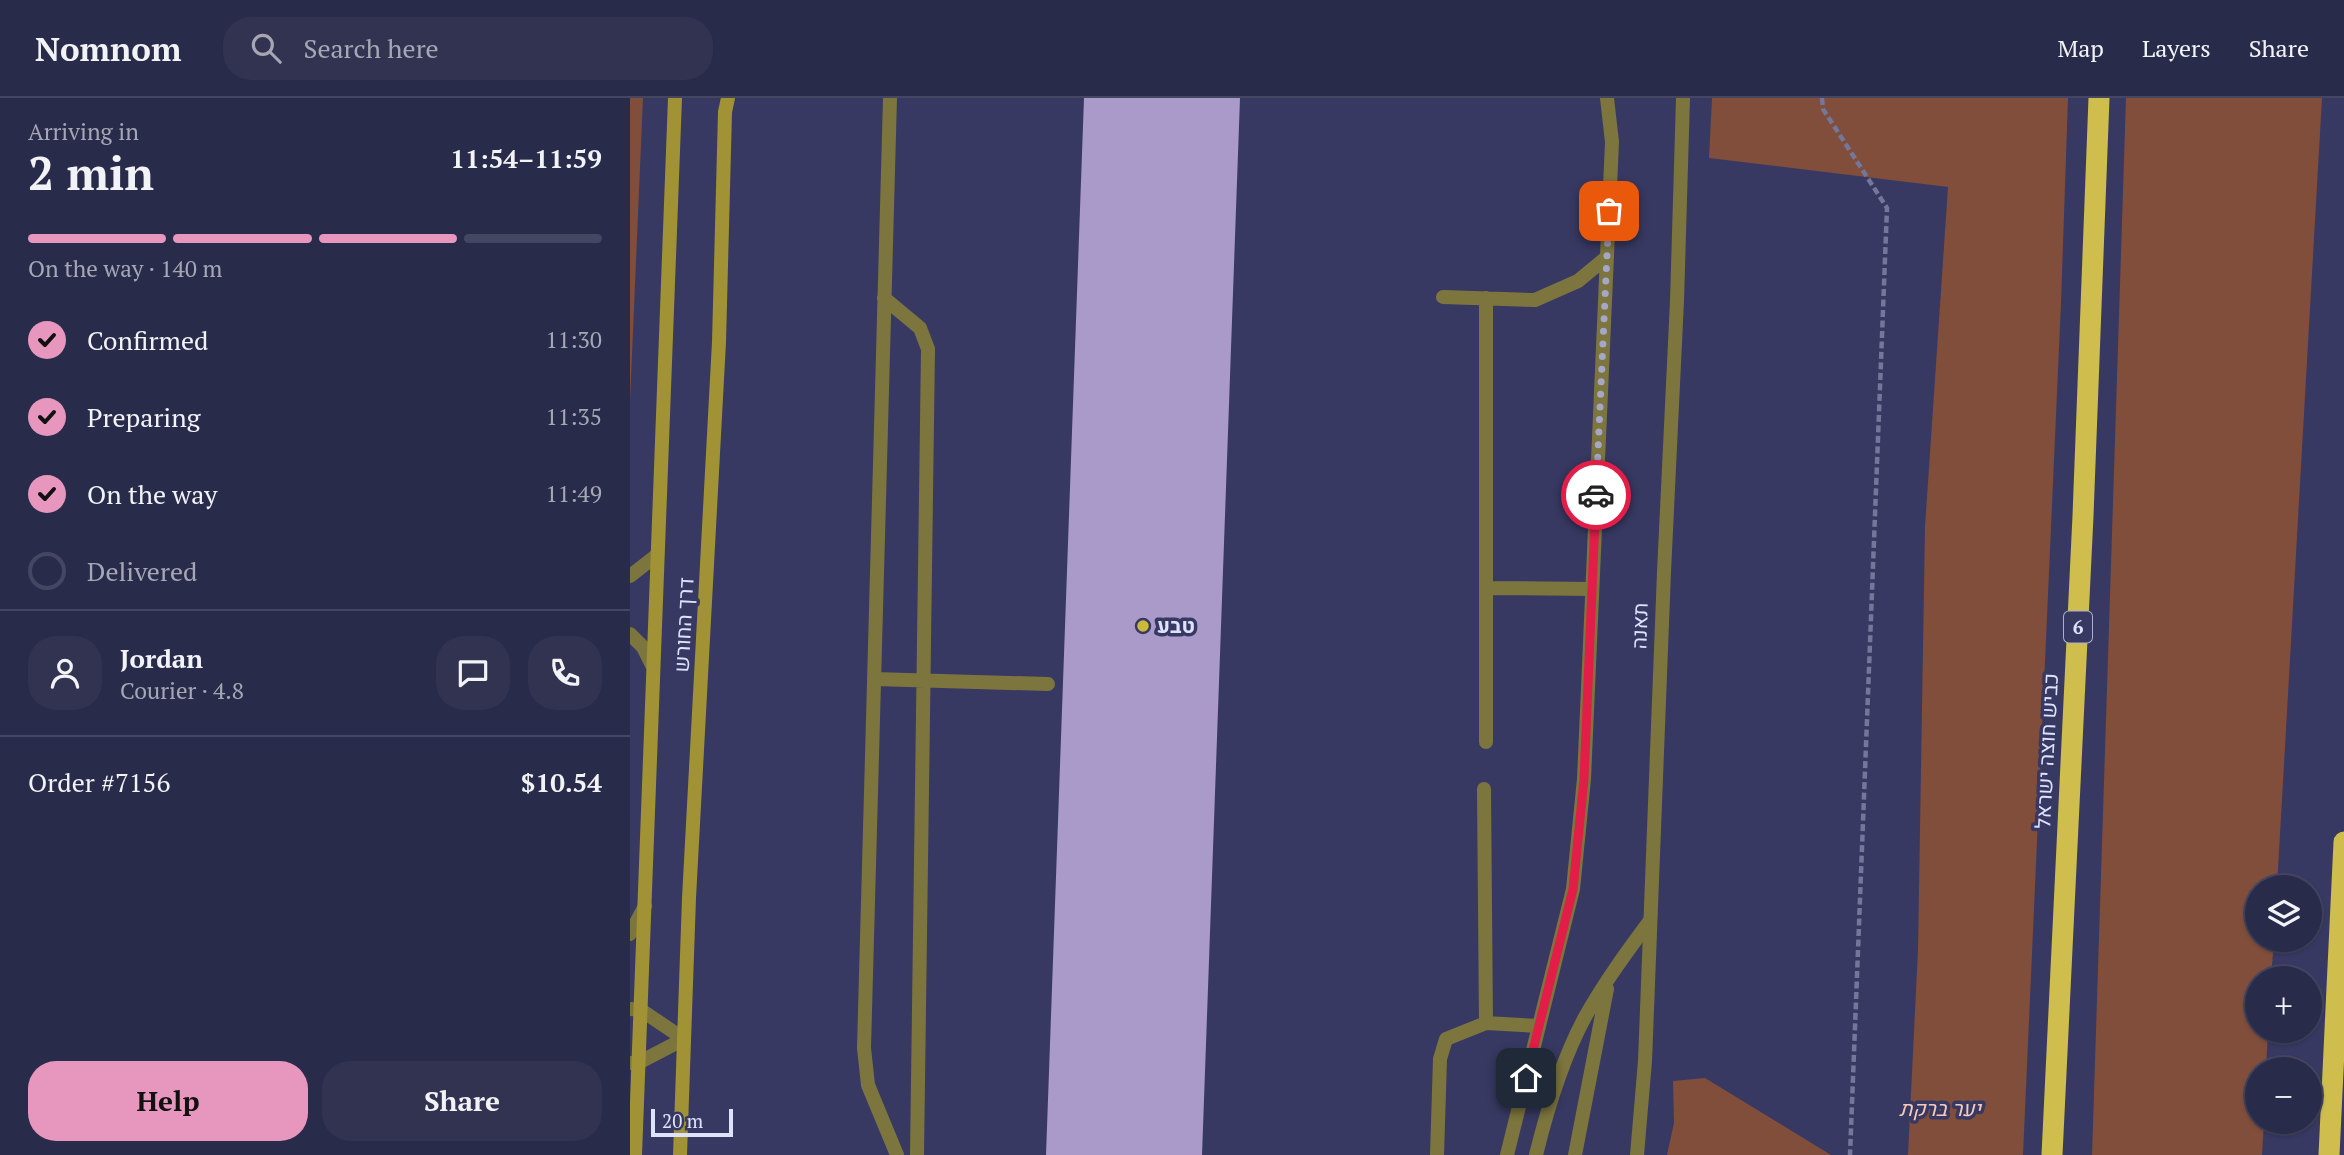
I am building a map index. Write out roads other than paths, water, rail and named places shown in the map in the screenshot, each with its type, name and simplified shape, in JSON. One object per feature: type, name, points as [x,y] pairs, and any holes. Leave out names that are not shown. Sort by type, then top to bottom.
[{"type":"highway","name":"כביש חוצה ישראל","points":[[2052,1155],[2082,544],[2099,98]]},
{"type":"highway","points":[[2329,1155],[2344,842]]},
{"type":"street","name":"דרך החורש","points":[[635,1155],[636,1010],[645,906],[675,98]]},
{"type":"street","name":"דרך החורש","points":[[680,1155],[689,898],[719,342],[725,113],[728,98]]},
{"type":"street","points":[[890,98],[864,1048],[869,1085],[897,1155]]},
{"type":"street","points":[[1507,1155],[1573,889],[1584,779],[1612,142],[1607,98]]},
{"type":"street","name":"תאנה","points":[[1637,1155],[1645,1061],[1683,98]]},
{"type":"street","points":[[1443,297],[1535,300],[1578,281],[1607,257]]},
{"type":"street","points":[[884,298],[920,328],[928,349],[917,1155]]},
{"type":"street","points":[[1486,298],[1486,742]]},
{"type":"street","points":[[630,576],[657,555]]},
{"type":"street","points":[[1487,588],[1592,589]]},
{"type":"street","points":[[630,634],[643,648],[652,665]]},
{"type":"street","points":[[874,679],[1048,684]]},
{"type":"street","points":[[1484,789],[1486,1023]]},
{"type":"street","points":[[630,934],[645,906]]},
{"type":"street","points":[[1535,1155],[1565,1064],[1584,1020],[1609,977],[1649,922]]},
{"type":"street","points":[[1575,1155],[1609,977]]},
{"type":"street","points":[[636,1010],[684,1039]]},
{"type":"street","points":[[1437,1155],[1440,1059],[1446,1039],[1486,1023],[1539,1026]]},
{"type":"street","points":[[634,1063],[684,1039]]},
{"type":"place","name":"טבע","points":[[1143,626]]},
{"type":"park label","name":"יער ברקת","points":[[1940,1109]]}]
